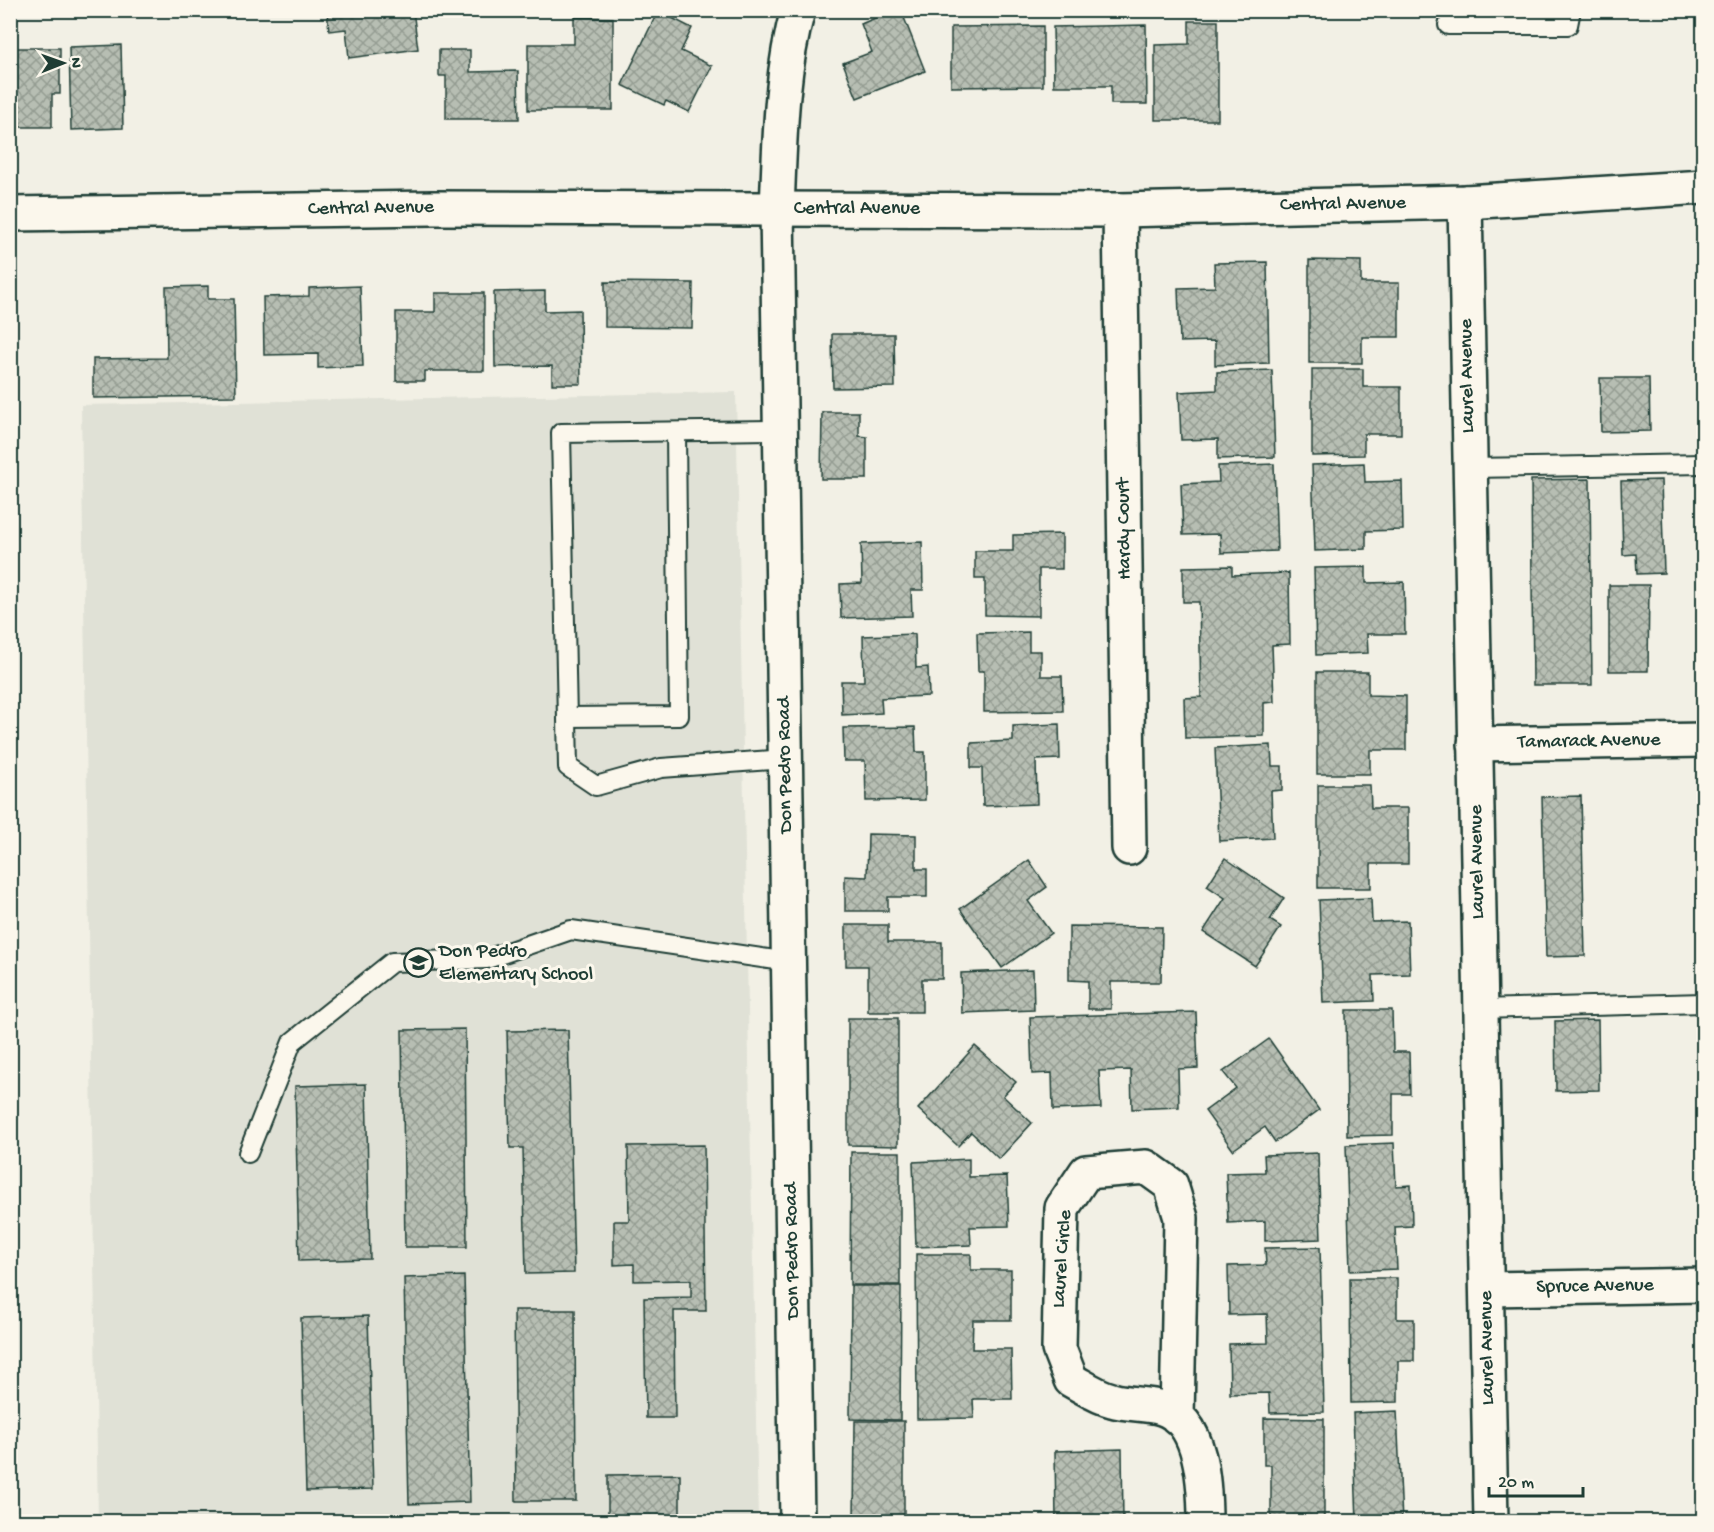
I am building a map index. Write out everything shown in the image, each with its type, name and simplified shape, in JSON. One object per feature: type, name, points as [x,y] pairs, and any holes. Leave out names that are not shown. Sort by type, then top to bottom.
[{"type":"street","name":"Don Pedro Road","points":[[797,1521],[777,209],[782,92],[790,39],[798,10]]},
{"type":"street","name":"Central Avenue","points":[[10,214],[433,208],[1120,210],[1465,202],[1704,187]]},
{"type":"street","name":"Laurel Avenue","points":[[1465,202],[1491,1521]]},
{"type":"street","name":"Hardy Court","points":[[1120,210],[1129,848]]},
{"type":"street","name":"Tamarack Avenue","points":[[1475,744],[1704,740]]},
{"type":"street","name":"Laurel Circle","points":[[1146,1167],[1171,1185],[1181,1218],[1177,1417],[1164,1408],[1111,1400],[1071,1380],[1059,1349],[1062,1208],[1086,1172],[1146,1167]]},
{"type":"street","name":"Spruce Avenue","points":[[1486,1289],[1704,1285]]},
{"type":"street","points":[[1177,1417],[1194,1439],[1205,1485],[1205,1521]]},
{"type":"lane","points":[[1448,25],[1568,25],[1571,10]]},
{"type":"lane","points":[[780,430],[561,433],[568,767],[596,786],[661,768],[786,759]]},
{"type":"lane","points":[[567,717],[679,717],[676,432]]},
{"type":"lane","points":[[1470,468],[1704,464]]},
{"type":"lane","points":[[248,1153],[292,1042],[392,962],[487,959],[571,930],[789,962]]},
{"type":"lane","points":[[1481,1009],[1704,1004]]},
{"type":"shaded area","name":"Don Pedro Elementary School","points":[[736,392],[758,1521],[98,1521],[81,405]]},
{"type":"building","points":[[327,10],[413,10],[418,49],[349,58],[346,29],[329,31]]},
{"type":"building","points":[[894,10],[901,10],[925,71],[857,98],[843,63],[872,52],[861,24]]},
{"type":"building","points":[[658,11],[692,28],[681,51],[712,66],[689,112],[666,101],[664,105],[622,85]]},
{"type":"building","points":[[574,17],[613,18],[613,110],[528,110],[528,44],[574,44]]},
{"type":"building","points":[[1189,21],[1218,21],[1218,120],[1155,120],[1155,45],[1189,44]]},
{"type":"building","points":[[1146,25],[1147,104],[1111,104],[1111,86],[1054,86],[1053,27]]},
{"type":"building","points":[[1043,26],[1043,86],[951,87],[951,27]]},
{"type":"building","points":[[121,45],[123,128],[71,130],[69,47]]},
{"type":"building","points":[[11,48],[60,48],[60,94],[52,94],[52,127],[12,127]]},
{"type":"building","points":[[439,50],[470,50],[470,72],[518,71],[519,119],[446,119],[446,76],[439,76]]},
{"type":"building","points":[[1309,260],[1361,261],[1361,283],[1399,283],[1399,337],[1362,337],[1362,363],[1309,363]]},
{"type":"building","points":[[1267,262],[1269,363],[1215,365],[1215,341],[1180,342],[1178,288],[1215,287],[1214,263]]},
{"type":"building","points":[[605,282],[693,283],[692,328],[605,327]]},
{"type":"building","points":[[208,286],[208,299],[234,299],[236,396],[93,398],[93,359],[167,358],[166,287]]},
{"type":"building","points":[[360,286],[363,366],[318,368],[318,354],[264,355],[263,297],[309,296],[309,288]]},
{"type":"building","points":[[545,291],[545,311],[580,310],[581,384],[552,384],[552,366],[495,367],[494,292]]},
{"type":"building","points":[[435,293],[484,293],[484,371],[425,371],[425,381],[396,381],[396,312],[435,312]]},
{"type":"building","points":[[832,334],[894,334],[895,387],[833,388]]},
{"type":"building","points":[[1312,369],[1363,369],[1363,387],[1401,387],[1401,434],[1364,434],[1364,455],[1312,456]]},
{"type":"building","points":[[1272,370],[1275,457],[1218,459],[1218,439],[1181,440],[1179,392],[1217,390],[1217,372]]},
{"type":"building","points":[[1600,378],[1649,378],[1650,431],[1601,432]]},
{"type":"building","points":[[822,412],[859,412],[859,436],[867,437],[867,479],[821,479]]},
{"type":"building","points":[[10,446],[13,567],[10,567]]},
{"type":"building","points":[[1364,463],[1365,482],[1402,481],[1403,530],[1366,531],[1366,549],[1315,551],[1312,465]]},
{"type":"building","points":[[1274,464],[1277,551],[1221,553],[1220,534],[1183,535],[1181,484],[1219,482],[1218,466]]},
{"type":"building","points":[[1590,479],[1592,685],[1533,685],[1531,480]]},
{"type":"building","points":[[1661,480],[1664,573],[1637,574],[1636,554],[1623,555],[1621,481]]},
{"type":"building","points":[[1062,534],[1062,569],[1039,569],[1039,616],[985,615],[985,579],[975,579],[975,551],[1013,551],[1013,535]]},
{"type":"building","points":[[922,542],[923,590],[911,590],[912,616],[841,618],[840,584],[862,583],[861,544]]},
{"type":"building","points":[[1232,566],[1232,575],[1289,573],[1290,644],[1272,645],[1274,702],[1264,703],[1264,736],[1185,738],[1184,698],[1201,697],[1199,602],[1183,602],[1183,567]]},
{"type":"building","points":[[1366,567],[1366,583],[1404,582],[1405,634],[1367,634],[1368,653],[1316,655],[1314,568]]},
{"type":"building","points":[[1609,585],[1649,585],[1648,671],[1609,671]]},
{"type":"building","points":[[10,613],[13,694],[10,694]]},
{"type":"building","points":[[1029,632],[1029,651],[1041,651],[1041,676],[1062,676],[1063,711],[984,712],[984,671],[978,671],[977,633]]},
{"type":"building","points":[[915,634],[916,668],[928,667],[929,696],[881,698],[882,713],[842,715],[841,681],[864,681],[863,636]]},
{"type":"building","points":[[1317,672],[1368,672],[1368,695],[1406,696],[1406,750],[1370,750],[1370,774],[1317,774]]},
{"type":"building","points":[[1059,724],[1060,759],[1036,760],[1037,804],[983,806],[982,768],[971,768],[971,743],[1013,741],[1013,726]]},
{"type":"building","points":[[915,727],[916,752],[925,752],[925,800],[866,801],[865,761],[844,761],[843,728]]},
{"type":"building","points":[[1271,745],[1272,766],[1282,766],[1282,790],[1271,791],[1273,838],[1219,841],[1215,748]]},
{"type":"building","points":[[1318,785],[1370,785],[1371,808],[1408,808],[1408,864],[1371,864],[1371,888],[1318,888]]},
{"type":"building","points":[[1581,796],[1585,956],[1546,957],[1542,797]]},
{"type":"building","points":[[868,834],[916,835],[916,869],[927,869],[927,897],[888,897],[888,911],[845,911],[845,876],[867,877]]},
{"type":"building","points":[[1225,858],[1284,898],[1270,920],[1281,927],[1255,966],[1203,932],[1225,898],[1207,886]]},
{"type":"building","points":[[1029,860],[1047,887],[1028,901],[1051,933],[1002,968],[960,909]]},
{"type":"building","points":[[1371,898],[1372,922],[1408,921],[1410,974],[1373,975],[1374,1001],[1323,1003],[1319,900]]},
{"type":"building","points":[[846,925],[888,925],[888,942],[942,942],[942,979],[922,979],[922,1012],[868,1012],[868,966],[846,966]]},
{"type":"building","points":[[1069,926],[1162,927],[1161,982],[1111,982],[1111,1009],[1088,1009],[1088,981],[1069,980]]},
{"type":"building","points":[[1033,970],[1034,1010],[962,1013],[961,973]]},
{"type":"building","points":[[1346,1010],[1392,1010],[1393,1052],[1409,1052],[1410,1094],[1393,1094],[1393,1135],[1347,1136]]},
{"type":"building","points":[[1196,1012],[1198,1068],[1178,1069],[1179,1107],[1132,1109],[1131,1070],[1099,1071],[1101,1108],[1053,1110],[1052,1073],[1032,1074],[1030,1017]]},
{"type":"building","points":[[848,1018],[898,1018],[898,1146],[848,1145]]},
{"type":"building","points":[[1598,1020],[1599,1090],[1556,1091],[1555,1021]]},
{"type":"building","points":[[465,1029],[467,1247],[405,1247],[402,1030]]},
{"type":"building","points":[[568,1030],[574,1273],[526,1274],[523,1148],[510,1148],[507,1031]]},
{"type":"building","points":[[1269,1039],[1319,1110],[1275,1142],[1265,1127],[1233,1150],[1205,1111],[1236,1088],[1223,1072]]},
{"type":"building","points":[[975,1046],[1016,1082],[1003,1096],[1032,1123],[999,1159],[971,1132],[958,1146],[918,1109]]},
{"type":"building","points":[[366,1084],[370,1259],[299,1261],[295,1086]]},
{"type":"building","points":[[1394,1143],[1396,1186],[1411,1185],[1412,1226],[1395,1227],[1397,1269],[1350,1271],[1346,1145]]},
{"type":"building","points":[[704,1145],[706,1311],[674,1311],[675,1418],[646,1418],[644,1298],[691,1297],[691,1280],[634,1281],[634,1264],[614,1265],[614,1221],[629,1221],[628,1146]]},
{"type":"building","points":[[851,1152],[900,1152],[900,1285],[850,1285]]},
{"type":"building","points":[[1318,1153],[1321,1239],[1265,1241],[1265,1221],[1228,1223],[1226,1173],[1265,1172],[1264,1155]]},
{"type":"building","points":[[969,1159],[969,1177],[1007,1176],[1009,1226],[970,1227],[971,1245],[916,1247],[913,1162]]},
{"type":"building","points":[[1320,1247],[1324,1412],[1270,1413],[1269,1393],[1230,1394],[1229,1344],[1268,1343],[1267,1314],[1229,1315],[1228,1266],[1266,1265],[1265,1248]]},
{"type":"building","points":[[916,1254],[971,1254],[971,1270],[1011,1270],[1011,1320],[973,1320],[972,1349],[1011,1349],[1012,1399],[973,1399],[974,1418],[917,1419]]},
{"type":"building","points":[[464,1276],[470,1502],[409,1504],[404,1278]]},
{"type":"building","points":[[1350,1278],[1397,1278],[1397,1319],[1414,1319],[1414,1361],[1398,1361],[1398,1402],[1351,1403]]},
{"type":"building","points":[[851,1286],[901,1286],[900,1420],[850,1419]]},
{"type":"building","points":[[514,1310],[575,1310],[576,1501],[516,1501]]},
{"type":"building","points":[[368,1316],[373,1489],[306,1491],[301,1318]]},
{"type":"building","points":[[1397,1411],[1402,1522],[1357,1522],[1353,1413]]},
{"type":"building","points":[[1264,1418],[1324,1419],[1324,1522],[1271,1522],[1271,1465],[1264,1465]]},
{"type":"building","points":[[855,1421],[904,1421],[904,1522],[854,1522]]},
{"type":"building","points":[[1122,1449],[1123,1522],[1056,1522],[1055,1451]]},
{"type":"building","points":[[680,1474],[680,1522],[608,1522],[608,1475]]},
{"type":"place","name":"Don Pedro Elementary School","points":[[418,963]]}]
